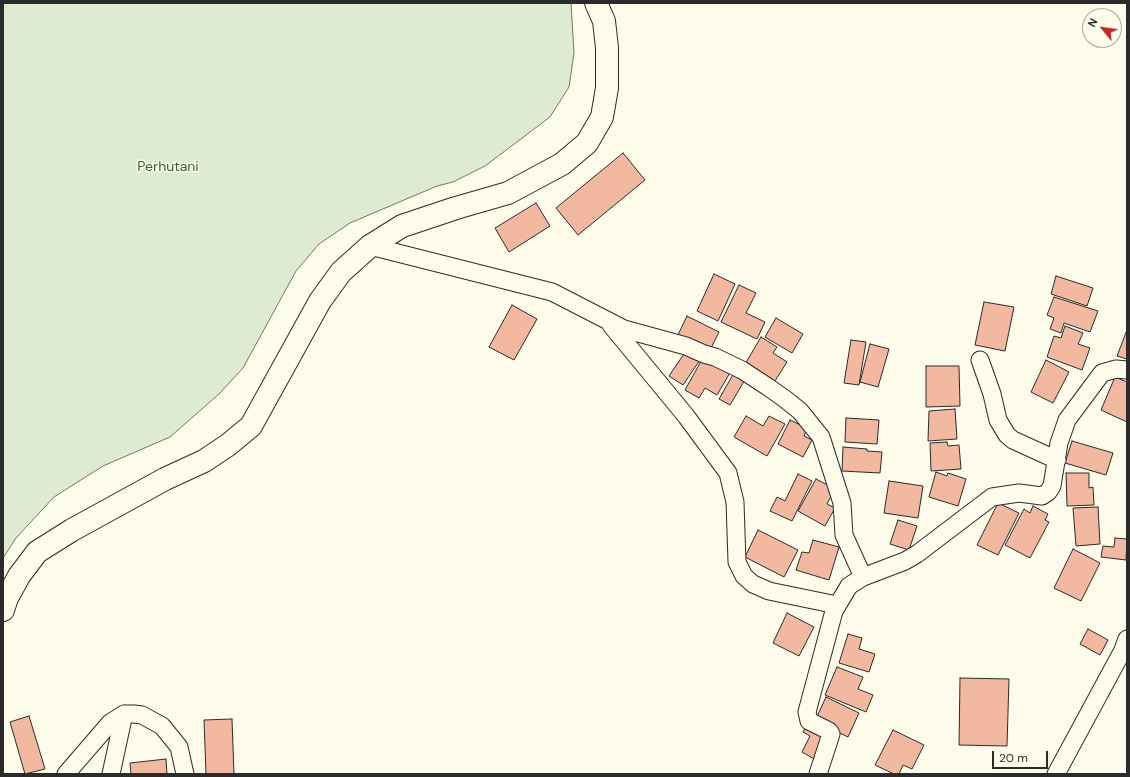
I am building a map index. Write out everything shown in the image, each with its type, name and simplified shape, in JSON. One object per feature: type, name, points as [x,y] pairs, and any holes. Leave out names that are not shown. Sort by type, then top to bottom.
[{"type":"highway","points":[[3,610],[7,598],[19,576],[37,552],[72,530],[165,479],[204,461],[228,445],[251,426],[320,301],[341,272],[370,246],[402,226],[508,193],[562,164],[587,143],[602,117],[607,88],[607,48],[604,21],[596,3]]},
{"type":"street","points":[[370,246],[552,292],[624,329],[686,346],[715,357],[742,370],[762,383],[800,411],[821,437],[842,502],[844,534],[863,577]]},
{"type":"street","points":[[607,320],[686,416],[728,473],[736,502],[737,562],[744,576],[753,584],[769,591],[837,605]]},
{"type":"street","points":[[980,360],[992,394],[998,420],[1007,435],[1013,440],[1057,460]]},
{"type":"street","points":[[818,774],[831,734],[829,731],[809,721],[807,712],[834,610],[849,586],[863,577],[905,561],[917,554],[992,497],[1019,493],[1042,496],[1052,486],[1059,443],[1067,420],[1102,373],[1116,369],[1127,370]]},
{"type":"street","points":[[1056,774],[1123,650],[1127,639]]},
{"type":"street","points":[[111,774],[124,714]]},
{"type":"street","points":[[66,774],[110,723],[124,714],[142,715],[162,726],[178,746],[185,774]]},
{"type":"green space","name":"Perhutani","points":[[3,3],[571,3],[574,53],[569,87],[550,117],[485,166],[453,182],[437,186],[350,223],[319,244],[296,271],[243,368],[219,394],[170,437],[103,466],[54,497],[16,538],[3,558]]},
{"type":"building","points":[[623,153],[645,180],[578,235],[556,208]]},
{"type":"building","points":[[536,203],[550,226],[509,252],[495,228]]},
{"type":"building","points":[[714,274],[735,284],[718,321],[697,311]]},
{"type":"building","points":[[1056,276],[1093,288],[1087,306],[1051,294]]},
{"type":"building","points":[[739,285],[756,293],[746,313],[765,322],[757,339],[721,322]]},
{"type":"building","points":[[1054,297],[1098,311],[1090,332],[1064,323],[1061,333],[1050,329],[1054,318],[1047,315]]},
{"type":"building","points":[[984,302],[1014,307],[1005,351],[975,345]]},
{"type":"building","points":[[512,305],[537,319],[514,360],[489,347]]},
{"type":"building","points":[[687,316],[719,332],[708,354],[676,339]]},
{"type":"building","points":[[776,318],[803,334],[792,353],[765,337]]},
{"type":"building","points":[[1065,326],[1083,333],[1078,344],[1090,348],[1082,370],[1047,357],[1054,336],[1061,338]]},
{"type":"building","points":[[1127,330],[1127,359],[1117,356]]},
{"type":"building","points":[[761,337],[777,347],[773,353],[787,362],[773,384],[744,366]]},
{"type":"building","points":[[851,340],[866,342],[859,385],[844,383]]},
{"type":"building","points":[[870,344],[889,349],[878,387],[860,382]]},
{"type":"building","points":[[688,348],[702,357],[683,385],[669,376]]},
{"type":"building","points":[[704,356],[731,371],[717,395],[705,388],[699,398],[685,390]]},
{"type":"building","points":[[1046,360],[1069,372],[1053,403],[1031,392]]},
{"type":"building","points":[[926,366],[959,366],[960,406],[926,407]]},
{"type":"building","points":[[735,371],[746,378],[730,405],[719,399]]},
{"type":"building","points":[[1115,377],[1127,382],[1127,422],[1101,410]]},
{"type":"building","points":[[955,409],[957,439],[928,441],[929,411]]},
{"type":"building","points":[[746,416],[763,426],[769,416],[785,424],[767,456],[734,437]]},
{"type":"building","points":[[846,418],[879,420],[877,444],[845,442]]},
{"type":"building","points":[[790,420],[807,428],[804,436],[812,440],[803,457],[778,444]]},
{"type":"building","points":[[1072,441],[1113,453],[1106,475],[1065,463]]},
{"type":"building","points":[[947,442],[948,446],[959,445],[961,469],[931,471],[930,443]]},
{"type":"building","points":[[843,447],[882,452],[880,473],[842,471]]},
{"type":"building","points":[[936,472],[947,476],[948,473],[966,479],[958,506],[929,497]]},
{"type":"building","points":[[1066,473],[1089,473],[1089,488],[1093,487],[1094,505],[1067,506]]},
{"type":"building","points":[[798,474],[812,481],[792,521],[770,511],[777,497],[785,501]]},
{"type":"building","points":[[816,479],[835,489],[827,504],[835,508],[825,526],[798,511]]},
{"type":"building","points":[[889,481],[923,486],[918,518],[884,513]]},
{"type":"building","points":[[998,503],[1019,513],[998,555],[977,545]]},
{"type":"building","points":[[1033,506],[1048,514],[1045,520],[1049,522],[1030,558],[1005,545],[1024,509],[1030,513]]},
{"type":"building","points":[[1098,507],[1100,544],[1076,546],[1073,508]]},
{"type":"building","points":[[898,520],[917,526],[909,550],[890,544]]},
{"type":"building","points":[[758,530],[798,550],[784,577],[745,557]]},
{"type":"building","points":[[1115,538],[1127,539],[1126,560],[1101,557],[1103,546],[1114,547]]},
{"type":"building","points":[[813,540],[839,547],[829,580],[796,570],[802,552],[809,553]]},
{"type":"building","points":[[1073,549],[1100,563],[1081,601],[1054,588]]},
{"type":"building","points":[[787,613],[814,627],[799,656],[773,643]]},
{"type":"building","points":[[1088,629],[1108,640],[1100,655],[1080,644]]},
{"type":"building","points":[[848,634],[862,638],[859,649],[875,654],[869,672],[839,663]]},
{"type":"building","points":[[837,667],[863,677],[858,689],[873,695],[866,712],[825,695]]},
{"type":"building","points":[[960,678],[1009,679],[1007,746],[959,745]]},
{"type":"building","points":[[826,697],[859,713],[848,737],[815,721]]},
{"type":"building","points":[[29,716],[45,769],[25,774],[10,722]]},
{"type":"building","points":[[232,719],[234,774],[206,774],[204,720]]},
{"type":"building","points":[[808,723],[830,736],[816,760],[802,752],[810,736],[803,732]]},
{"type":"building","points":[[893,730],[924,745],[912,769],[903,765],[899,774],[894,774],[875,765]]},
{"type":"building","points":[[166,759],[167,774],[131,774],[130,763]]}]
